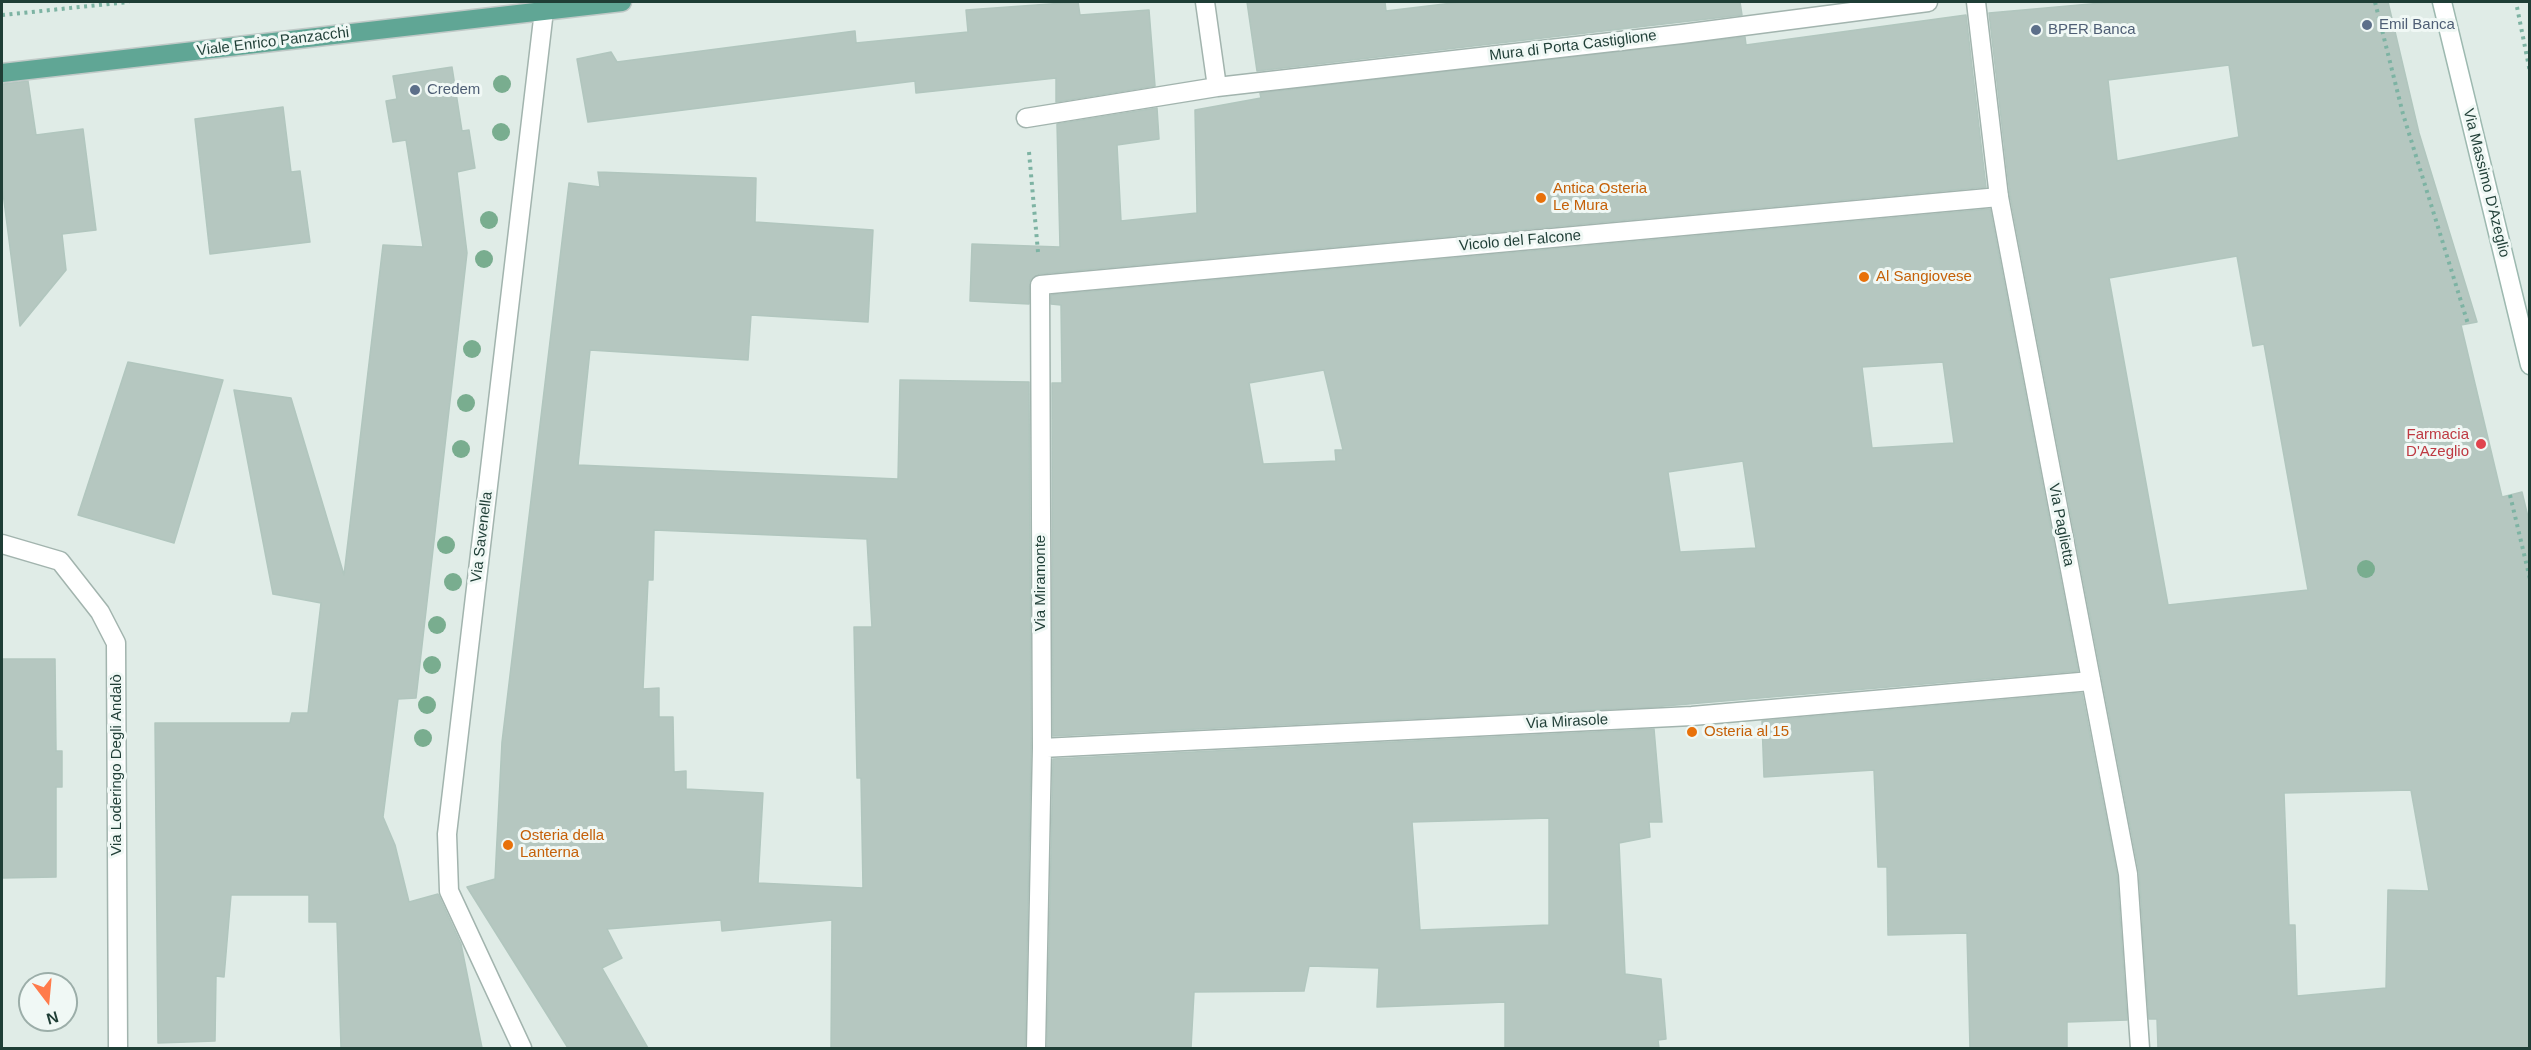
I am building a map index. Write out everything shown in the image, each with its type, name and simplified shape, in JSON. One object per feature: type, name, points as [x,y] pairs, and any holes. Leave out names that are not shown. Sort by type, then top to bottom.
[{"type":"main road","name":"Viale Enrico Panzacchi","points":[[2,73],[545,6],[622,2]]},
{"type":"street","points":[[1205,2],[1217,87]]},
{"type":"street","name":"Mura di Porta Castiglione","points":[[1026,118],[1217,87],[1682,34],[1928,2]]},
{"type":"street","name":"Via Paglietta","points":[[1976,2],[1999,197],[2128,874],[2140,1048]]},
{"type":"street","name":"Via Massimo D'Azeglio","points":[[2442,2],[2529,365]]},
{"type":"street","name":"Via Savenella","points":[[522,1048],[449,891],[447,834],[545,6]]},
{"type":"street","name":"Vicolo del Falcone","points":[[1040,285],[1999,197]]},
{"type":"street","name":"Via Miramonte","points":[[1036,1048],[1042,748],[1040,285]]},
{"type":"street","name":"Via Loderingo Degli Andalò","points":[[2,544],[60,561],[100,612],[116,643],[118,1048]]},
{"type":"street","name":"Via Mirasole","points":[[1042,748],[1692,716],[2091,681]]},
{"type":"path","points":[[2,15],[129,2]]},
{"type":"path","points":[[2375,2],[2403,114],[2468,324]]},
{"type":"path","points":[[2517,7],[2529,72]]},
{"type":"path","points":[[1026,118],[1040,285]]},
{"type":"path","points":[[2510,495],[2529,579]]},
{"type":"building","points":[[1078,2],[1080,15],[1149,10],[1155,86],[1056,102],[1056,78],[916,93],[915,81],[588,122],[577,59],[611,52],[617,62],[855,31],[856,43],[968,32],[966,10]]},
{"type":"building","points":[[1247,2],[1385,2],[1386,11],[1461,2],[1740,2],[1742,15],[1257,71]]},
{"type":"building","points":[[2113,2],[2388,2],[2419,133],[2477,322],[2461,325],[2502,497],[2522,492],[2529,521],[2529,1048],[2158,1048],[2157,1019],[2149,1019],[2139,872],[2010,195],[1989,13]],"holes":[[[2229,65],[2239,137],[2117,161],[2108,80]],[[2237,256],[2253,346],[2264,344],[2308,590],[2168,605],[2109,278]],[[2411,790],[2429,891],[2388,890],[2386,988],[2297,996],[2295,925],[2289,925],[2284,793]]]},
{"type":"building","points":[[1966,15],[1986,187],[1039,274],[1030,280],[1029,304],[970,301],[972,244],[1060,247],[1057,124],[1157,108],[1159,139],[1117,145],[1121,221],[1197,213],[1195,110],[1261,98],[1260,93],[1745,37],[1746,45]]},
{"type":"building","points":[[452,67],[462,131],[469,130],[475,168],[457,172],[467,253],[416,698],[398,699],[383,817],[395,845],[409,902],[438,894],[461,944],[482,1048],[341,1048],[337,922],[309,922],[309,895],[231,895],[224,977],[216,976],[215,1041],[158,1043],[155,723],[290,723],[292,713],[308,713],[321,603],[273,594],[234,390],[291,398],[344,575],[383,245],[423,247],[406,140],[393,142],[386,101],[397,99],[393,76]]},
{"type":"building","points":[[28,81],[36,135],[83,129],[96,230],[62,234],[66,270],[20,326],[2,185],[2,84]]},
{"type":"building","points":[[283,107],[291,172],[300,171],[310,242],[210,254],[195,119]]},
{"type":"building","points":[[598,172],[756,178],[755,222],[873,230],[868,322],[751,315],[748,360],[590,350],[578,465],[898,479],[900,380],[1029,382],[1031,748],[1025,1048],[831,1048],[832,920],[722,931],[721,920],[607,929],[622,958],[602,968],[648,1048],[568,1048],[467,887],[495,879],[502,742],[569,183],[600,187]],"holes":[[[654,530],[867,539],[872,627],[854,627],[857,778],[861,778],[863,888],[758,883],[763,793],[686,789],[686,771],[674,772],[673,717],[659,717],[659,688],[643,689],[648,580],[653,580]]]},
{"type":"building","points":[[1990,209],[2078,671],[1653,707],[1053,736],[1052,383],[1062,383],[1061,305],[1051,304],[1051,295]],"holes":[[[1943,362],[1954,443],[1872,448],[1862,367]],[[1324,370],[1343,450],[1335,450],[1336,461],[1263,464],[1249,383]],[[1743,461],[1756,548],[1680,552],[1668,472]]]},
{"type":"building","points":[[128,362],[223,380],[174,543],[78,515]]},
{"type":"building","points":[[2,659],[55,659],[56,751],[62,751],[62,787],[56,787],[56,877],[2,878]]},
{"type":"building","points":[[2082,693],[2117,875],[2127,1020],[2067,1022],[2067,1048],[1970,1048],[1967,933],[1888,935],[1887,867],[1878,867],[1874,770],[1764,777],[1762,721]]},
{"type":"building","points":[[1654,729],[1662,822],[1649,822],[1650,837],[1619,843],[1625,974],[1661,979],[1666,1039],[1658,1040],[1659,1048],[1505,1048],[1505,1002],[1377,1007],[1379,968],[1309,966],[1304,991],[1194,992],[1191,1048],[1047,1048],[1053,759]],"holes":[[[1549,818],[1549,925],[1420,930],[1412,822]]]},
{"type":"place","name":"Emil Banca","points":[[2367,25]]},
{"type":"place","name":"BPER Banca","points":[[2036,30]]},
{"type":"place","name":"Credem","points":[[415,90]]},
{"type":"place","name":"Antica Osteria Le Mura","points":[[1541,198]]},
{"type":"place","name":"Al Sangiovese","points":[[1864,277]]},
{"type":"place","name":"Farmacia D'Azeglio","points":[[2481,444]]},
{"type":"place","name":"Osteria al 15","points":[[1692,732]]},
{"type":"place","name":"Osteria della Lanterna","points":[[508,845]]}]
